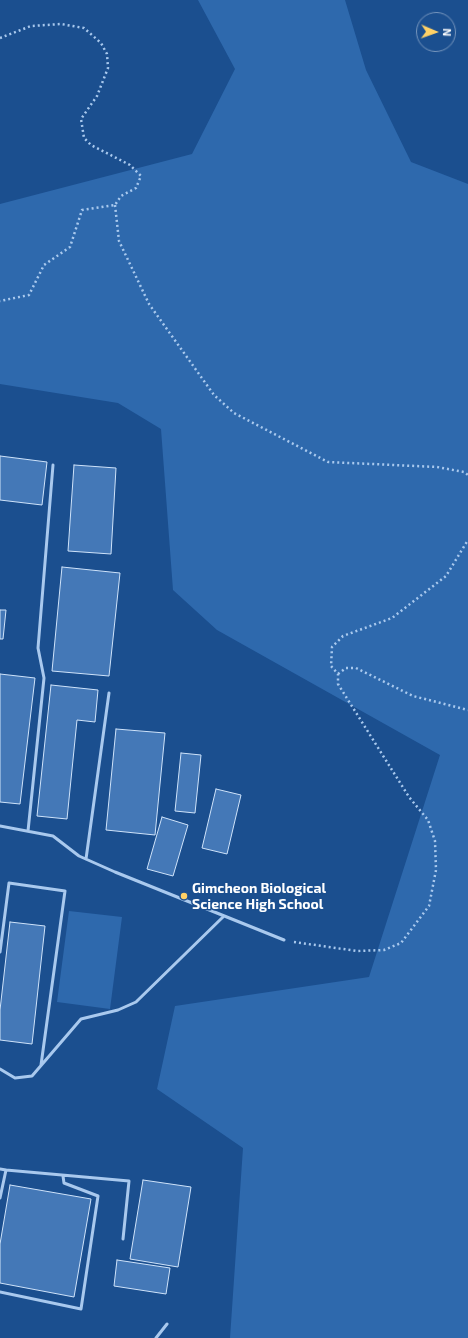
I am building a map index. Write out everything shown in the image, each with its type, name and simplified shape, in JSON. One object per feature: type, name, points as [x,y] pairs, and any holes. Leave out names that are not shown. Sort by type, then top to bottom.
[{"type":"lane","points":[[28,831],[44,678],[38,648],[53,465]]},
{"type":"lane","points":[[86,859],[109,693]]},
{"type":"lane","points":[[0,826],[53,836],[78,856],[284,940]]},
{"type":"lane","points":[[0,952],[10,883],[65,891],[41,1065]]},
{"type":"lane","points":[[0,1069],[15,1078],[32,1076],[80,1019],[118,1010],[136,1002],[224,916]]},
{"type":"lane","points":[[0,1169],[129,1182],[123,1239]]},
{"type":"lane","points":[[0,1198],[6,1170]]},
{"type":"lane","points":[[0,1292],[81,1308],[98,1196],[64,1183],[64,1176]]},
{"type":"lane","points":[[156,1338],[167,1324]]},
{"type":"path","points":[[0,38],[31,26],[61,24],[84,28],[101,43],[107,54],[108,68],[97,96],[81,119],[84,138],[91,145],[130,165],[141,176],[136,188],[122,196],[115,204],[82,210],[70,247],[44,265],[29,294],[0,301]]},
{"type":"path","points":[[115,204],[119,241],[150,304],[214,394],[234,413],[328,462],[437,467],[464,472],[468,475]]},
{"type":"path","points":[[284,940],[357,951],[384,950],[401,944],[429,906],[436,870],[435,841],[428,820],[409,797],[338,684],[338,674],[331,666],[332,647],[343,636],[392,618],[446,576],[468,540]]},
{"type":"path","points":[[338,674],[346,668],[356,668],[413,696],[468,710]]},
{"type":"shaded area","points":[[198,0],[345,0],[366,70],[411,162],[468,184],[468,1338],[230,1338],[243,1148],[157,1089],[175,1006],[369,977],[440,755],[217,630],[173,590],[161,429],[118,403],[0,384],[0,204],[192,154],[235,69]]},
{"type":"shaded area","points":[[69,911],[122,917],[110,1009],[57,1002]]},
{"type":"building","points":[[0,456],[47,462],[42,505],[0,500]]},
{"type":"building","points":[[74,465],[116,468],[111,554],[68,551]]},
{"type":"building","points":[[62,567],[120,573],[109,676],[52,671]]},
{"type":"building","points":[[0,610],[6,610],[3,639],[0,639]]},
{"type":"building","points":[[0,674],[35,678],[20,804],[0,802]]},
{"type":"building","points":[[51,685],[98,690],[95,722],[77,720],[67,819],[37,816]]},
{"type":"building","points":[[116,729],[165,733],[155,835],[106,830]]},
{"type":"building","points":[[181,753],[201,755],[195,813],[175,811]]},
{"type":"building","points":[[216,789],[241,795],[227,854],[202,848]]},
{"type":"building","points":[[162,817],[188,825],[173,876],[147,869]]},
{"type":"building","points":[[10,922],[45,926],[32,1044],[0,1040],[0,1010]]},
{"type":"building","points":[[143,1180],[191,1187],[178,1267],[130,1259]]},
{"type":"building","points":[[10,1185],[91,1199],[74,1297],[0,1283],[0,1244]]},
{"type":"building","points":[[117,1260],[170,1268],[166,1294],[114,1286]]},
{"type":"place","name":"Gimcheon Biological Science High School","points":[[184,896]]}]
